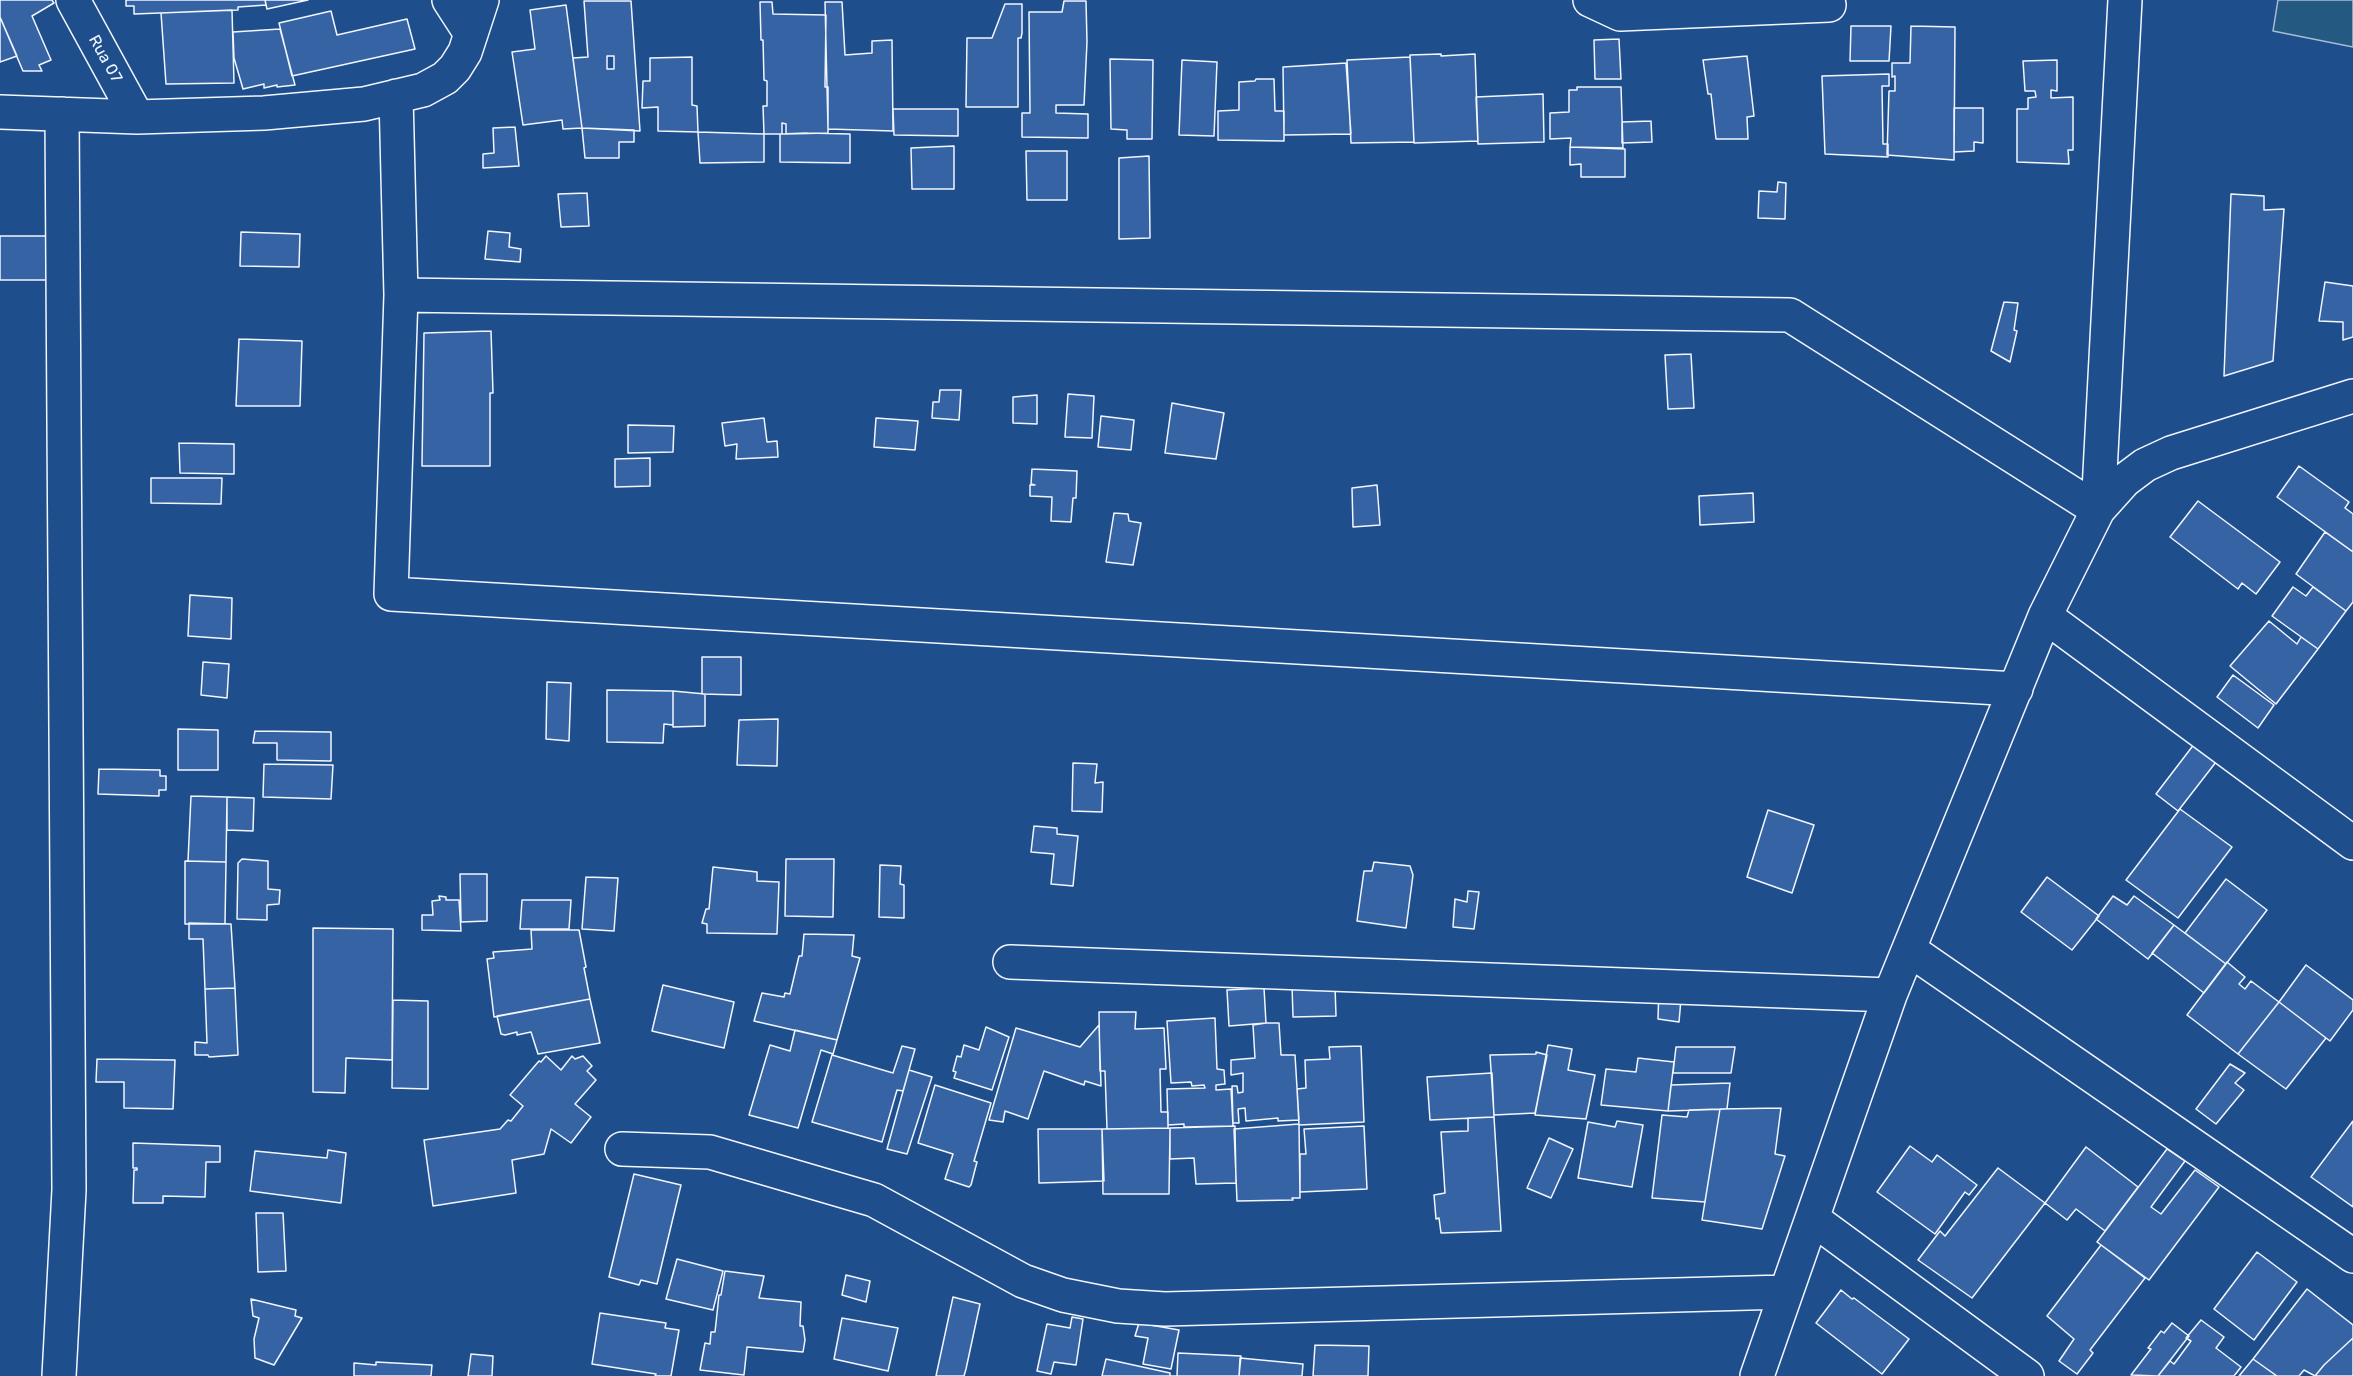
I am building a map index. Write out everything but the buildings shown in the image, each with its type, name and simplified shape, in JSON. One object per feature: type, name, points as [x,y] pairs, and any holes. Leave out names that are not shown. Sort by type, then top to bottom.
[{"type":"street","name":"Rua 07","points":[[73,0],[137,117]]},
{"type":"street","points":[[449,0],[471,34]]},
{"type":"street","points":[[0,112],[137,117],[264,113],[364,104],[423,90],[445,78],[455,68],[471,34],[482,0]]},
{"type":"street","points":[[1590,0],[1620,14],[1829,5]]},
{"type":"street","points":[[2098,510],[2125,0]]},
{"type":"street","points":[[396,96],[401,296],[391,594],[2016,689]]},
{"type":"street","points":[[58,1376],[69,1190],[62,114]]},
{"type":"street","points":[[401,296],[1790,315],[2098,510]]},
{"type":"street","points":[[1757,1376],[1890,995],[2045,616],[2098,510],[2125,480],[2145,465],[2171,453],[2353,396]]},
{"type":"street","points":[[2045,616],[2353,843]]},
{"type":"street","points":[[1910,950],[2353,1256]]},
{"type":"street","points":[[1010,962],[1890,995]]},
{"type":"street","points":[[622,1149],[710,1152],[874,1200],[1023,1281],[1064,1295],[1118,1306],[1165,1309],[1785,1292]]},
{"type":"street","points":[[1813,1219],[2028,1376]]},
{"type":"shaded area","points":[[2278,0],[2353,0],[2353,47],[2273,31]]}]
